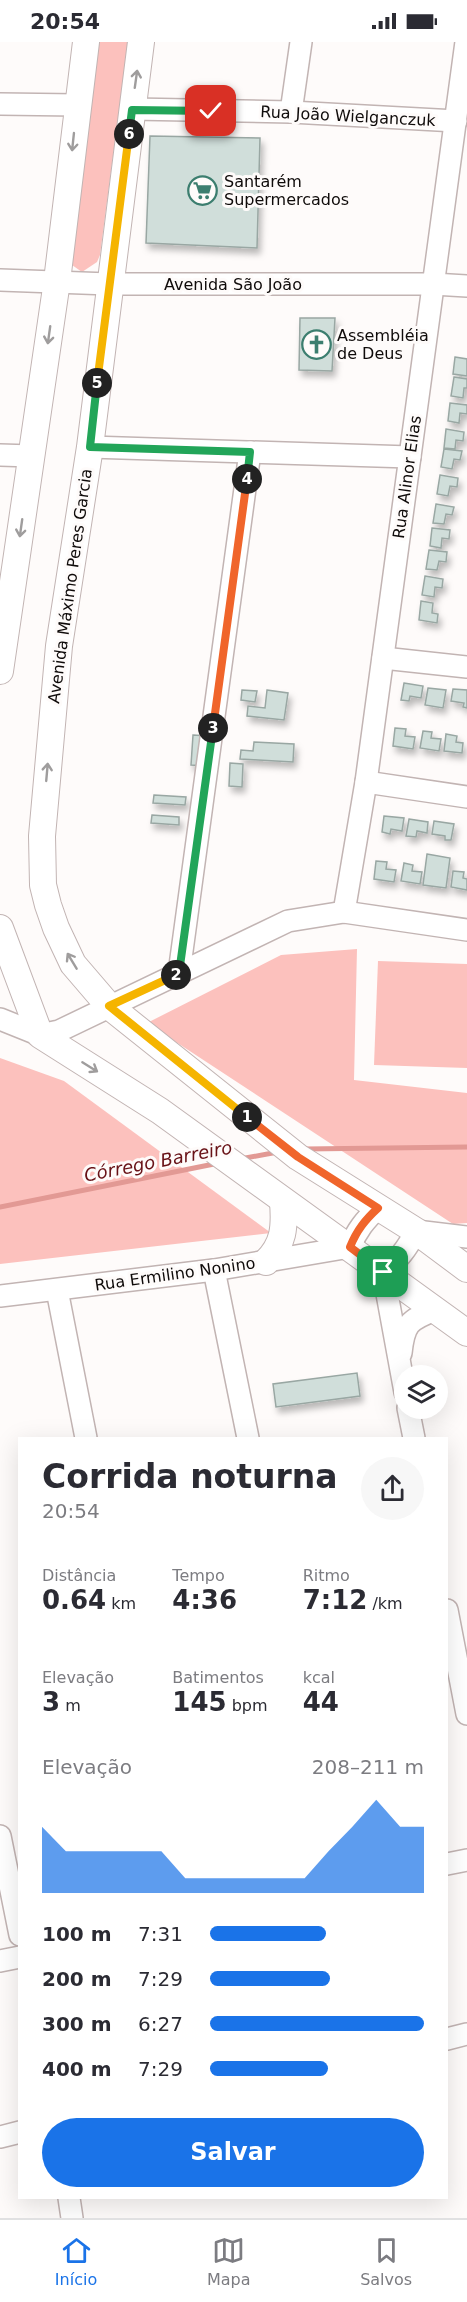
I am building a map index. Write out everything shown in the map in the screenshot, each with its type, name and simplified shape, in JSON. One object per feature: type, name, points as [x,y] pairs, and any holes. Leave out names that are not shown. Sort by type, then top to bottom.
[{"type":"main road","points":[[0,671],[4,608],[32,456],[57,281],[86,42]]},
{"type":"main road","name":"Avenida Máximo Peres Garcia","points":[[141,42],[90,447],[59,646],[42,836],[42,870],[48,905],[73,964],[109,1006],[298,1157],[416,1232],[467,1269]]},
{"type":"main road","points":[[0,928],[40,1035],[160,1111],[467,1334]]},
{"type":"main road","points":[[0,979],[9,955]]},
{"type":"main road","points":[[266,1262],[275,1253],[284,1232],[284,1202]]},
{"type":"street","points":[[291,112],[301,42]]},
{"type":"street","name":"Rua Alinor Elias","points":[[344,912],[366,782],[466,49]]},
{"type":"street","points":[[0,104],[77,105]]},
{"type":"street","name":"Rua João Wielganczuk","points":[[132,110],[291,112],[456,121]]},
{"type":"street","name":"Avenida São João","points":[[0,280],[109,284],[433,284],[467,286]]},
{"type":"street","points":[[90,447],[410,457]]},
{"type":"street","points":[[179,973],[250,452]]},
{"type":"street","points":[[0,455],[32,456]]},
{"type":"street","points":[[383,658],[467,667]]},
{"type":"street","points":[[366,782],[467,797]]},
{"type":"street","points":[[0,1019],[40,1035],[59,1030],[288,921],[344,912],[467,930]]},
{"type":"street","points":[[350,1247],[356,1232],[378,1208]]},
{"type":"street","points":[[399,1363],[383,1272],[398,1260],[416,1232],[467,1238]]},
{"type":"street","name":"Rua Ermilino Nonino","points":[[0,1296],[214,1270],[350,1247]]},
{"type":"street","points":[[214,1270],[248,1437]]},
{"type":"street","points":[[57,1290],[86,1437]]},
{"type":"street","points":[[399,1363],[403,1337],[412,1319],[435,1310]]},
{"type":"street","points":[[410,1419],[414,1437]]},
{"type":"street","points":[[448,1615],[467,1714]]},
{"type":"street","points":[[0,1836],[18,1925]]},
{"type":"street","points":[[448,1864],[467,1860]]},
{"type":"street","points":[[0,1961],[18,1957]]},
{"type":"street","points":[[448,2039],[467,2034]]},
{"type":"street","points":[[0,2137],[18,2132]]},
{"type":"street","points":[[69,2199],[72,2218]]},
{"type":"shaded area","points":[[99,42],[128,42],[100,255],[97,262],[82,272],[72,265],[70,253]]},
{"type":"shaded area","points":[[357,949],[354,1080],[467,1093],[467,1223],[453,1224],[147,1023],[281,955]]},
{"type":"shaded area","points":[[378,961],[467,964],[467,1068],[374,1065]]},
{"type":"shaded area","points":[[0,1058],[64,1081],[271,1233],[0,1264]]},
{"type":"building","name":"Santarém Supermercados","points":[[150,136],[260,138],[257,248],[146,243]]},
{"type":"building","name":"Assembléia de Deus","points":[[300,318],[335,318],[332,371],[299,370]]},
{"type":"building","points":[[455,357],[467,359],[467,376],[453,374]]},
{"type":"building","points":[[454,377],[467,379],[467,388],[464,388],[463,398],[451,396]]},
{"type":"building","points":[[450,403],[467,405],[467,414],[460,413],[459,423],[448,421]]},
{"type":"building","points":[[446,429],[464,432],[463,441],[456,440],[455,449],[444,448]]},
{"type":"building","points":[[444,449],[462,451],[460,460],[454,459],[452,469],[441,467]]},
{"type":"building","points":[[440,475],[458,478],[457,487],[450,486],[448,496],[437,494]]},
{"type":"building","points":[[436,504],[454,507],[452,515],[446,514],[444,524],[433,523]]},
{"type":"building","points":[[432,528],[450,530],[449,539],[442,538],[441,548],[430,546]]},
{"type":"building","points":[[429,550],[447,552],[446,562],[439,561],[437,570],[426,569]]},
{"type":"building","points":[[425,576],[443,579],[442,588],[435,587],[434,597],[422,595]]},
{"type":"building","points":[[421,601],[433,603],[432,613],[438,614],[437,623],[419,620]]},
{"type":"building","points":[[404,683],[423,686],[421,698],[410,696],[409,701],[401,700]]},
{"type":"building","points":[[428,688],[446,690],[443,708],[425,705]]},
{"type":"building","points":[[453,689],[467,690],[467,708],[463,707],[464,703],[451,701]]},
{"type":"building","points":[[242,690],[257,691],[255,702],[241,700]]},
{"type":"building","points":[[267,690],[288,693],[284,720],[247,716],[248,706],[265,708]]},
{"type":"building","points":[[395,728],[406,729],[405,736],[415,737],[413,749],[393,746]]},
{"type":"building","points":[[423,731],[432,732],[431,738],[441,739],[439,751],[420,748]]},
{"type":"building","points":[[446,734],[457,736],[456,742],[463,743],[462,753],[444,751]]},
{"type":"building","points":[[193,735],[208,736],[206,766],[191,765]]},
{"type":"building","points":[[254,742],[294,744],[293,762],[240,759],[241,750],[253,751]]},
{"type":"building","points":[[230,763],[243,764],[242,787],[229,786]]},
{"type":"building","points":[[154,795],[186,797],[185,805],[153,803]]},
{"type":"building","points":[[152,815],[179,817],[179,825],[151,823]]},
{"type":"building","points":[[384,816],[404,818],[402,831],[391,829],[390,834],[382,832]]},
{"type":"building","points":[[409,819],[428,822],[427,833],[417,831],[416,837],[406,836]]},
{"type":"building","points":[[434,821],[454,824],[451,840],[445,840],[445,836],[432,834]]},
{"type":"building","points":[[427,854],[450,858],[446,888],[423,885]]},
{"type":"building","points":[[376,861],[387,862],[386,869],[396,870],[394,882],[374,879]]},
{"type":"building","points":[[404,863],[413,865],[412,871],[422,872],[420,884],[401,881]]},
{"type":"building","points":[[453,871],[464,872],[463,878],[467,879],[467,890],[451,887]]},
{"type":"building","points":[[357,1373],[360,1396],[276,1407],[273,1384]]},
{"type":"waterway","name":"Córrego Barreiro","points":[[305,1149],[467,1147]]},
{"type":"waterway","name":"Córrego Barreiro","points":[[240,1159],[278,1152]]},
{"type":"waterway","name":"Córrego Barreiro","points":[[0,1207],[219,1163]]},
{"type":"place","name":"Santarém Supermercados","points":[[203,190]]},
{"type":"place","name":"Assembléia de Deus","points":[[316,344]]},
{"type":"route","points":[[211,111],[132,110],[90,447],[250,452],[179,973],[109,1006],[298,1157],[378,1208],[356,1232],[350,1247],[383,1272]]}]
